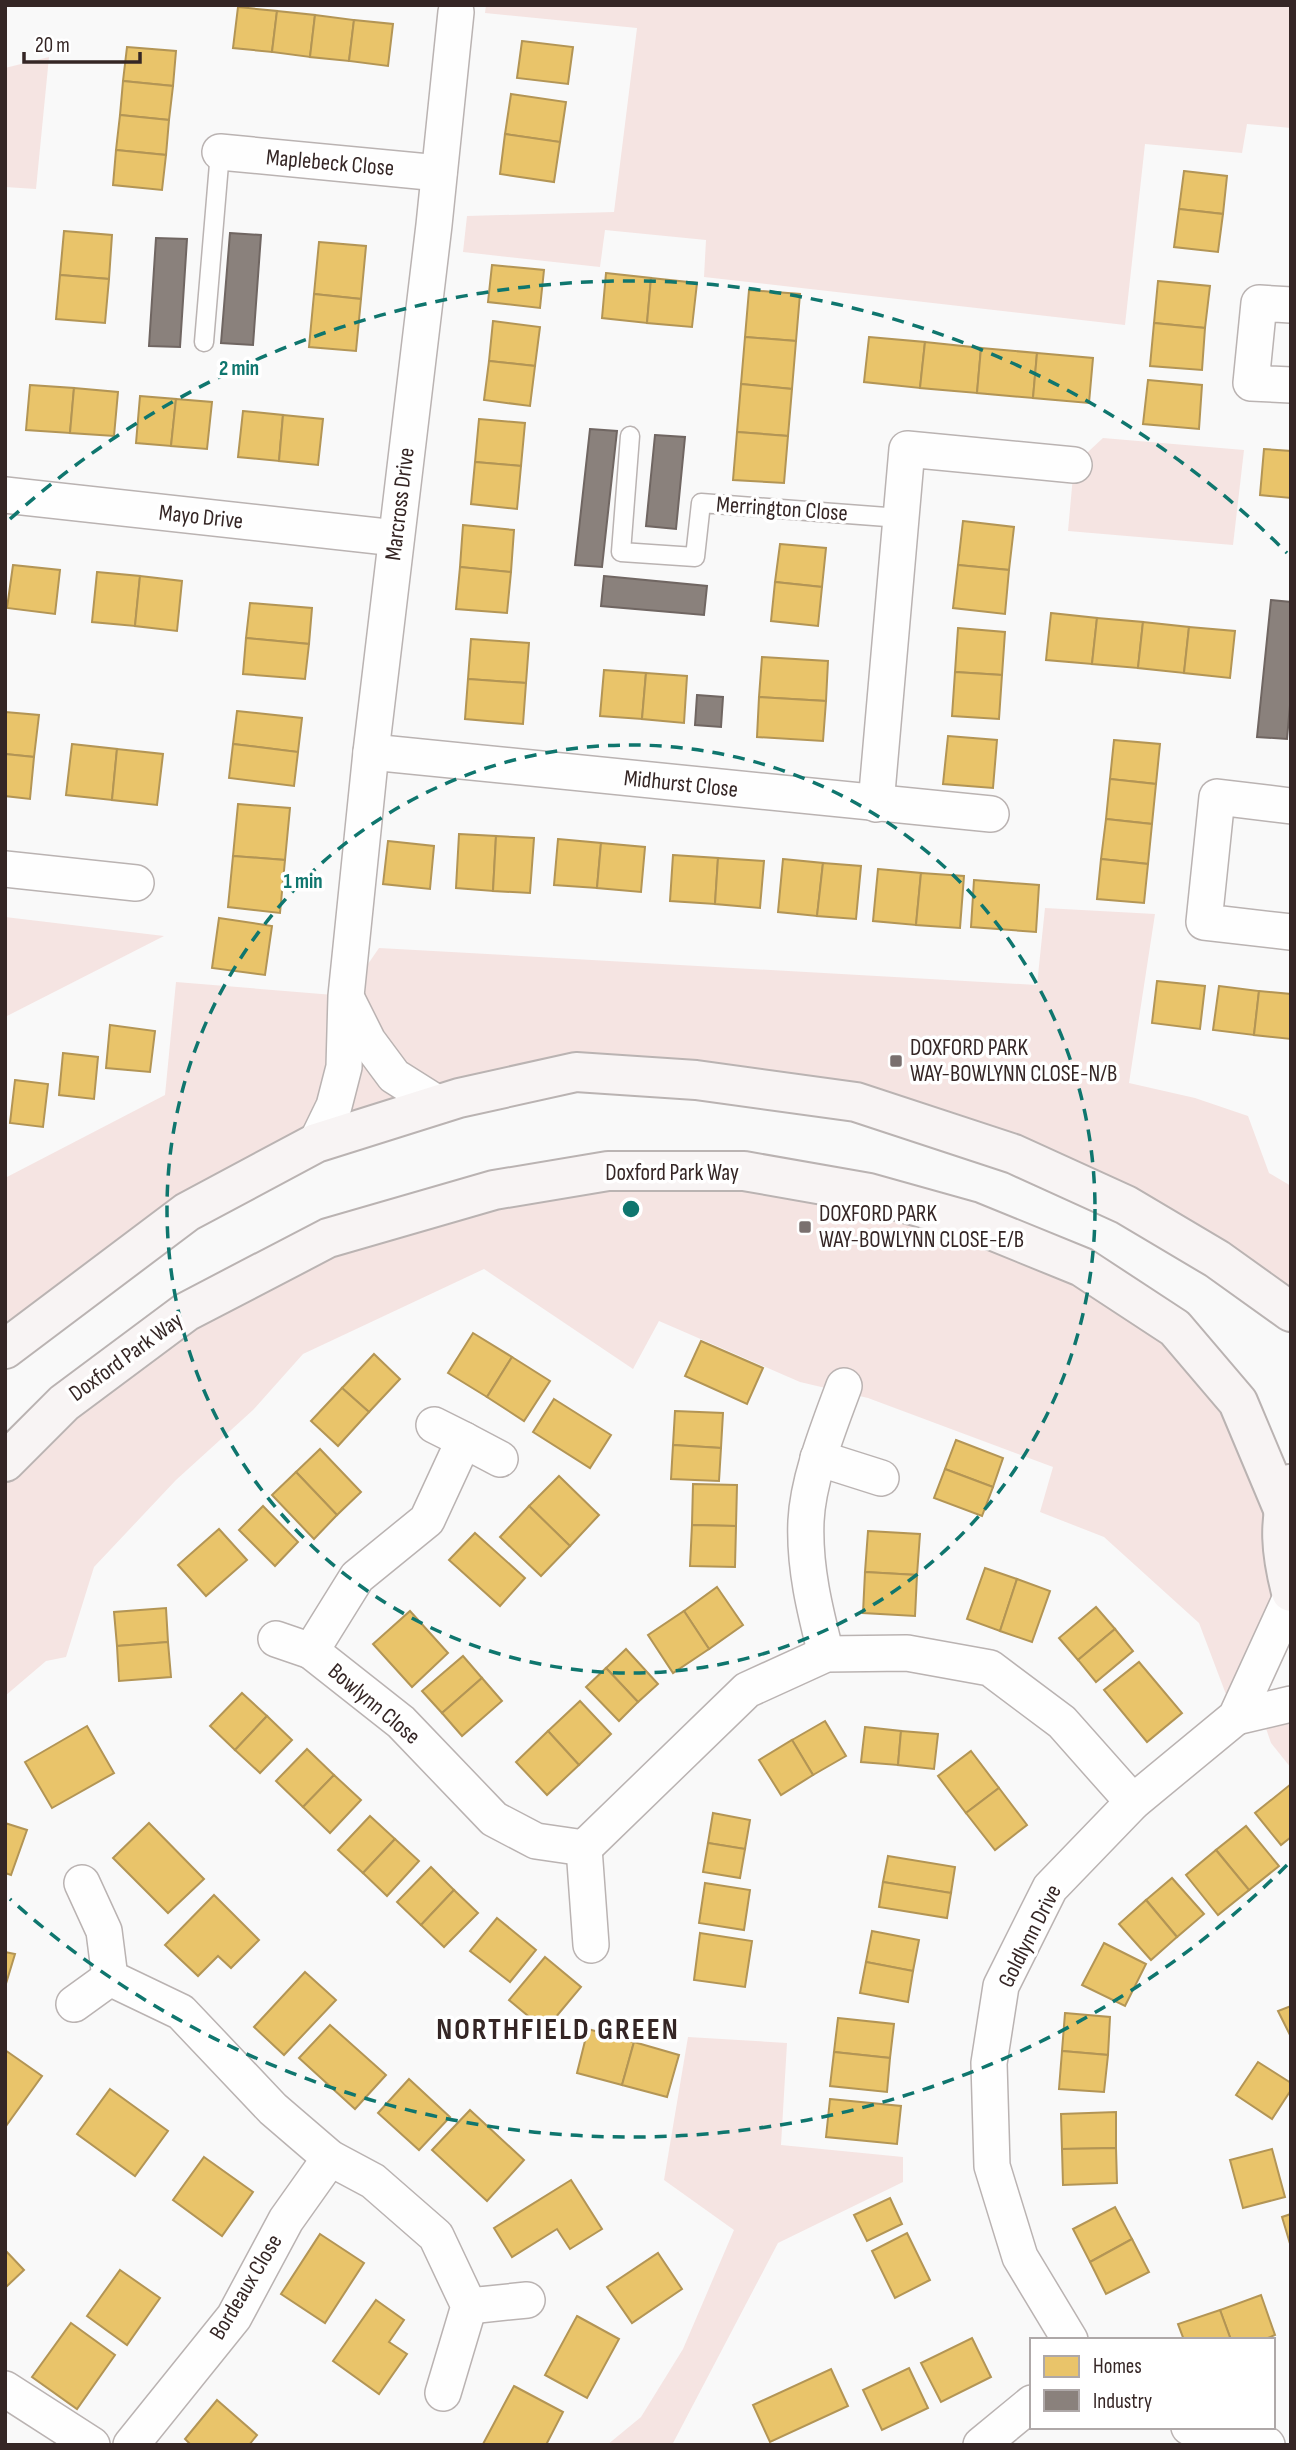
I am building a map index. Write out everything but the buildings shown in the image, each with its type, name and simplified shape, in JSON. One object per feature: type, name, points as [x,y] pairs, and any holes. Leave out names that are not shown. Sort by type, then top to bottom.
[{"type":"main road","points":[[5,1349],[187,1212],[316,1143],[459,1098],[576,1072],[696,1080],[856,1102],[1014,1154],[1126,1205],[1217,1259],[1291,1312]]},
{"type":"main road","name":"Doxford Park Way","points":[[5,1462],[64,1403],[186,1312],[328,1238],[494,1190],[608,1171],[744,1171],[869,1193],[969,1221],[1082,1267],[1175,1328],[1238,1402],[1287,1496],[1282,1555],[1291,1595]]},
{"type":"street","name":"Marcross Drive","points":[[316,1143],[334,1106],[344,1067],[346,996],[370,752],[456,9]]},
{"type":"street","name":"Maplebeck Close","points":[[220,152],[439,173]]},
{"type":"street","points":[[1291,305],[1259,303],[1251,383],[1291,386]]},
{"type":"street","points":[[876,804],[907,449],[1074,465]]},
{"type":"street","name":"Mayo Drive","points":[[5,495],[396,538]]},
{"type":"street","name":"Midhurst Close","points":[[370,752],[991,814]]},
{"type":"street","points":[[1291,806],[1217,797],[1204,922],[1291,932]]},
{"type":"street","points":[[5,869],[136,883]]},
{"type":"street","points":[[346,996],[368,1041],[394,1076],[439,1105]]},
{"type":"street","points":[[826,1654],[810,1587],[806,1520],[818,1458],[844,1386]]},
{"type":"street","name":"Bowlynn Close","points":[[500,1459],[449,1433],[427,1520],[357,1577],[311,1651],[401,1722],[494,1819],[536,1841],[584,1848]]},
{"type":"street","points":[[818,1458],[881,1478]]},
{"type":"street","points":[[1236,1717],[1291,1595]]},
{"type":"street","points":[[276,1639],[311,1651]]},
{"type":"street","points":[[591,1945],[584,1848],[747,1690],[826,1654],[907,1653],[990,1668],[1062,1722],[1133,1802]]},
{"type":"street","points":[[1236,1717],[1291,1704]]},
{"type":"street","name":"Goldlynn Drive","points":[[1069,2338],[1020,2257],[992,2166],[989,2063],[1001,1986],[1049,1888],[1133,1802],[1236,1717]]},
{"type":"street","points":[[82,1883],[104,1931],[110,1978]]},
{"type":"street","points":[[74,2004],[110,1978]]},
{"type":"street","points":[[110,1978],[181,2012],[273,2109],[330,2158],[373,2181],[436,2236],[469,2306],[443,2392]]},
{"type":"street","name":"Bordeaux Close","points":[[131,2445],[234,2317],[286,2220],[330,2158]]},
{"type":"street","points":[[469,2306],[527,2300]]},
{"type":"street","points":[[5,2389],[92,2445]]},
{"type":"street","points":[[981,2445],[1030,2405]]},
{"type":"street","points":[[1193,2429],[1205,2435],[1267,2445]]},
{"type":"lane","points":[[204,342],[220,152]]},
{"type":"lane","name":"Merrington Close","points":[[630,436],[621,552],[695,557],[701,503],[900,518]]},
{"type":"shaded area","points":[[486,5],[1291,5],[1291,128],[1247,124],[1242,153],[1145,144],[1125,325],[704,277],[706,240],[605,230],[600,267],[463,252],[467,216],[614,212],[637,28],[485,13]]},
{"type":"shaded area","points":[[49,57],[36,189],[5,187],[5,68]]},
{"type":"shaded area","points":[[1103,438],[1244,450],[1233,545],[1068,531],[1074,465]]},
{"type":"shaded area","points":[[1045,908],[1155,914],[1129,1083],[1195,1098],[1248,1116],[1269,1173],[1291,1186],[1291,1312],[1217,1259],[856,1103],[576,1072],[316,1143],[5,1349],[5,1178],[165,1095],[176,982],[346,996],[379,948],[1037,985]]},
{"type":"shaded area","points":[[5,917],[164,936],[5,1017]]},
{"type":"shaded area","points":[[744,1171],[1082,1267],[1238,1402],[1291,1592],[1227,1697],[1199,1623],[1104,1537],[1040,1512],[1053,1467],[868,1398],[800,1382],[659,1321],[633,1369],[484,1269],[303,1354],[253,1410],[176,1480],[94,1567],[66,1657],[46,1661],[5,1696],[5,1462],[186,1312],[494,1190]]},
{"type":"shaded area","points":[[1291,1704],[1291,1768],[1271,1743],[1260,1711]]},
{"type":"shaded area","points":[[688,2037],[787,2043],[781,2145],[903,2157],[903,2182],[778,2243],[672,2445],[607,2445],[641,2417],[683,2349],[734,2230],[664,2180]]},
{"type":"place","name":"DOXFORD PARK WAY-BOWLYNN CLOSE-N/B","points":[[896,1061]]},
{"type":"place","name":"DOXFORD PARK WAY-BOWLYNN CLOSE-E/B","points":[[805,1227]]},
{"type":"district","name":"NORTHFIELD GREEN","points":[[558,2030]]}]
